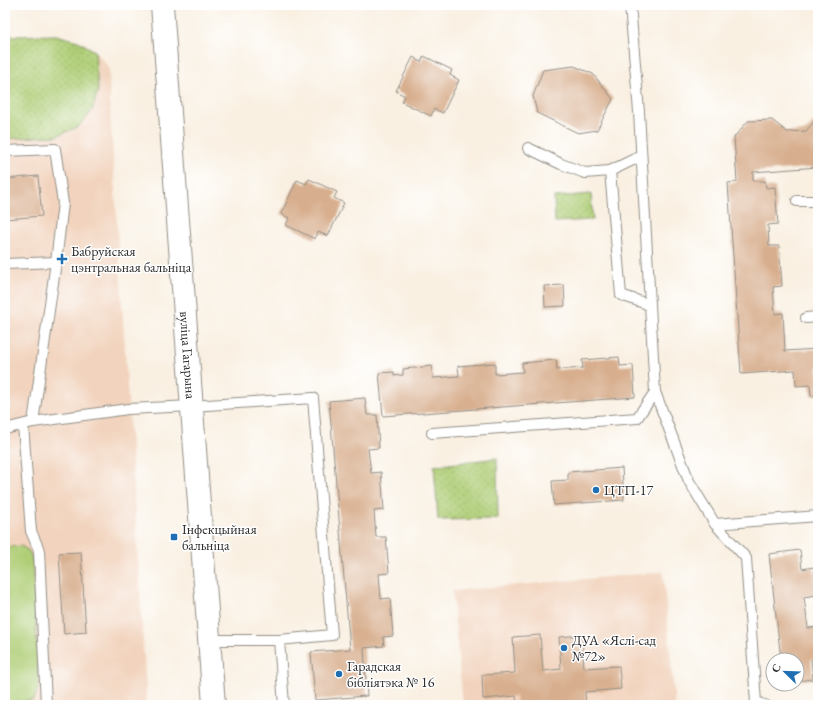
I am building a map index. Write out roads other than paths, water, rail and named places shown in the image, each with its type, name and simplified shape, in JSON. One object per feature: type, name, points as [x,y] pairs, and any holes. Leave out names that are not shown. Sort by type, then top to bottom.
[{"type":"main road","name":"вуліца Гагарына","points":[[162,5],[214,705]]},
{"type":"lane","points":[[630,5],[639,112],[655,392],[689,481],[715,524],[746,558],[759,704]]},
{"type":"lane","points":[[528,148],[561,164],[585,173],[610,171],[641,156]]},
{"type":"lane","points":[[5,151],[55,149],[63,203],[56,262],[28,423],[31,531],[39,550],[46,705]]},
{"type":"lane","points":[[610,171],[621,295],[650,304]]},
{"type":"lane","points":[[797,201],[818,200]]},
{"type":"lane","points":[[5,264],[56,262]]},
{"type":"lane","points":[[806,318],[818,317]]},
{"type":"lane","points":[[432,433],[637,418],[655,392]]},
{"type":"lane","points":[[5,429],[28,423],[128,409],[313,398],[332,635],[279,640],[209,640]]},
{"type":"lane","points":[[715,524],[818,516]]},
{"type":"lane","points":[[279,640],[284,705]]},
{"type":"place","name":"Бабруйская цэнтральная бальніца","points":[[62,259]]},
{"type":"place","name":"ЦТП-17","points":[[596,490]]},
{"type":"place","name":"Інфекцыйная бальніца","points":[[174,537]]},
{"type":"place","name":"ДУА «Яслі-сад №72»","points":[[564,648]]},
{"type":"place","name":"Гарадская бібліятэка № 16","points":[[339,674]]}]
